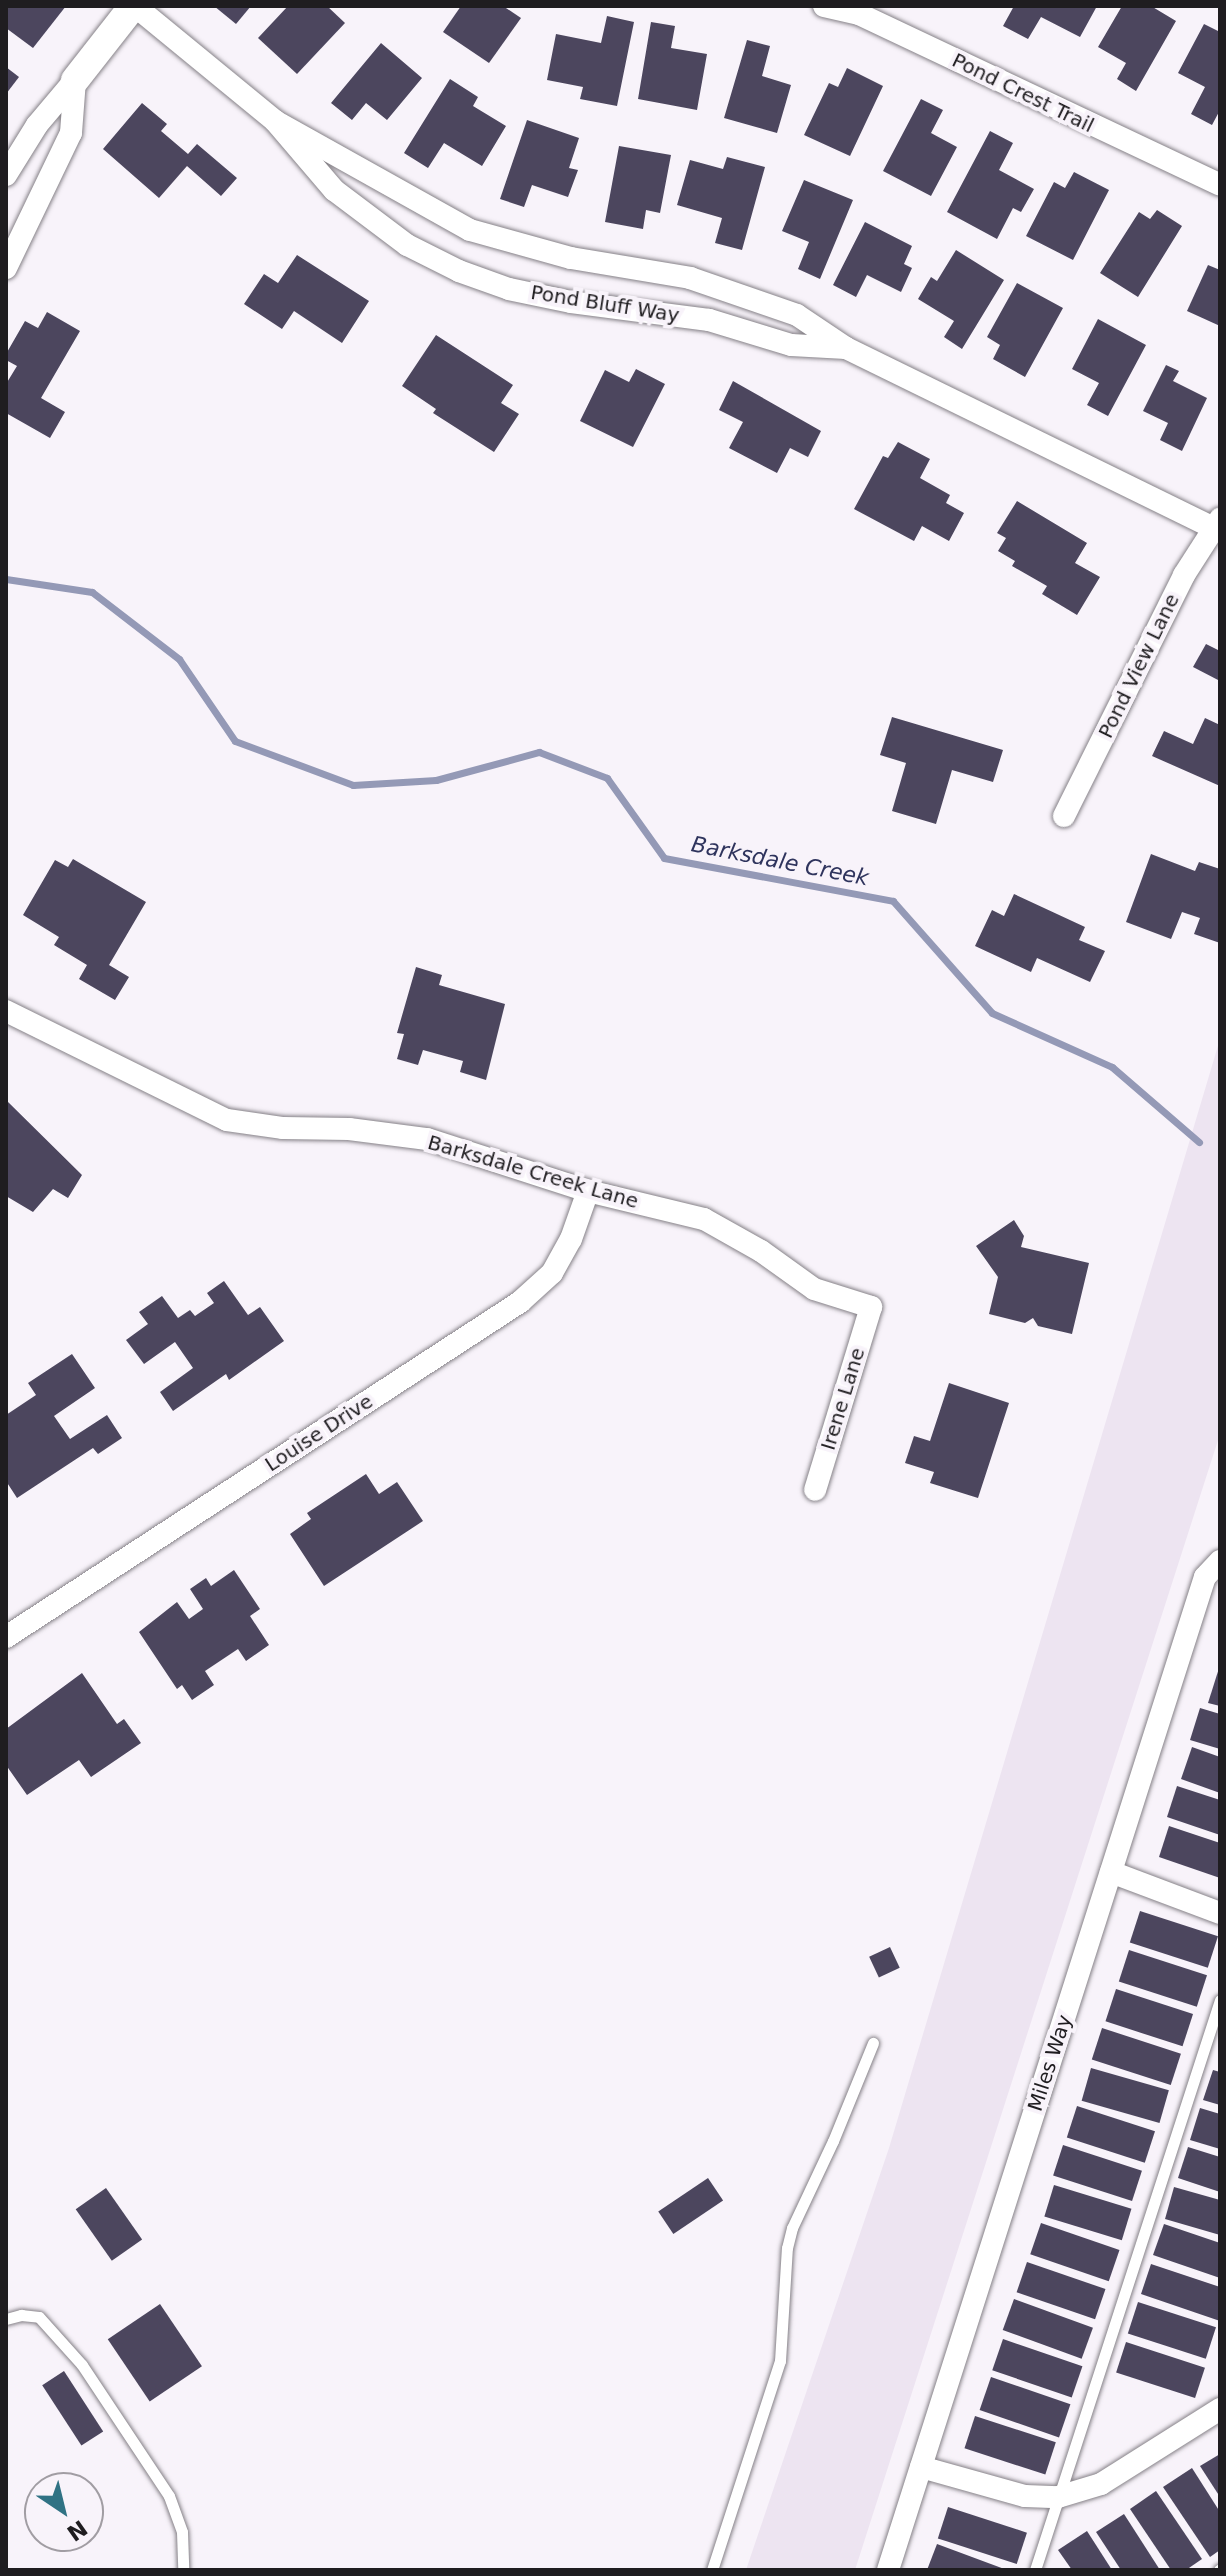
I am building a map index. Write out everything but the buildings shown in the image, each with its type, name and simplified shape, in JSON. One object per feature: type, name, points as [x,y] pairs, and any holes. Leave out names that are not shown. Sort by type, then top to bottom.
[{"type":"street","points":[[6,175],[37,125],[134,6]]},
{"type":"street","name":"Pond Bluff Way","points":[[134,6],[275,121],[470,230],[571,258],[690,278],[797,315],[846,348],[1217,523]]},
{"type":"street","name":"Pond Crest Trail","points":[[824,6],[859,14],[1220,185]]},
{"type":"street","points":[[6,268],[71,133],[75,80]]},
{"type":"street","name":"Pond Bluff Way","points":[[275,121],[334,190],[407,245],[459,271],[509,289],[566,301],[709,320],[791,345],[846,348]]},
{"type":"street","name":"Pond View Lane","points":[[1064,816],[1184,575],[1217,523]]},
{"type":"street","name":"Barksdale Creek Lane","points":[[6,1011],[227,1120],[283,1128],[349,1129],[427,1139],[588,1191],[704,1219],[761,1251],[814,1289],[871,1307]]},
{"type":"street","name":"Louise Drive","points":[[6,1637],[520,1302],[552,1273],[571,1239],[588,1191]]},
{"type":"street","name":"Irene Lane","points":[[815,1490],[871,1307]]},
{"type":"street","name":"Miles Way","points":[[888,2570],[1205,1577],[1220,1561]]},
{"type":"street","points":[[1111,1872],[1220,1913]]},
{"type":"street","points":[[921,2467],[1025,2496],[1058,2497],[1101,2484],[1220,2409]]},
{"type":"lane","points":[[1035,2570],[1220,2000]]},
{"type":"lane","points":[[712,2570],[780,2361],[787,2248],[792,2228],[833,2141],[873,2043]]},
{"type":"lane","points":[[6,2319],[39,2317],[82,2365],[169,2496],[182,2532],[183,2570]]},
{"type":"shaded area","points":[[1220,1039],[1220,1434],[855,2570],[746,2570],[889,2148]]},
{"type":"waterway","name":"Barksdale Creek","points":[[6,579],[92,592],[179,659],[235,741],[353,785],[436,780],[539,752],[607,778],[664,858],[893,901],[992,1013],[1112,1067],[1199,1142]]}]
